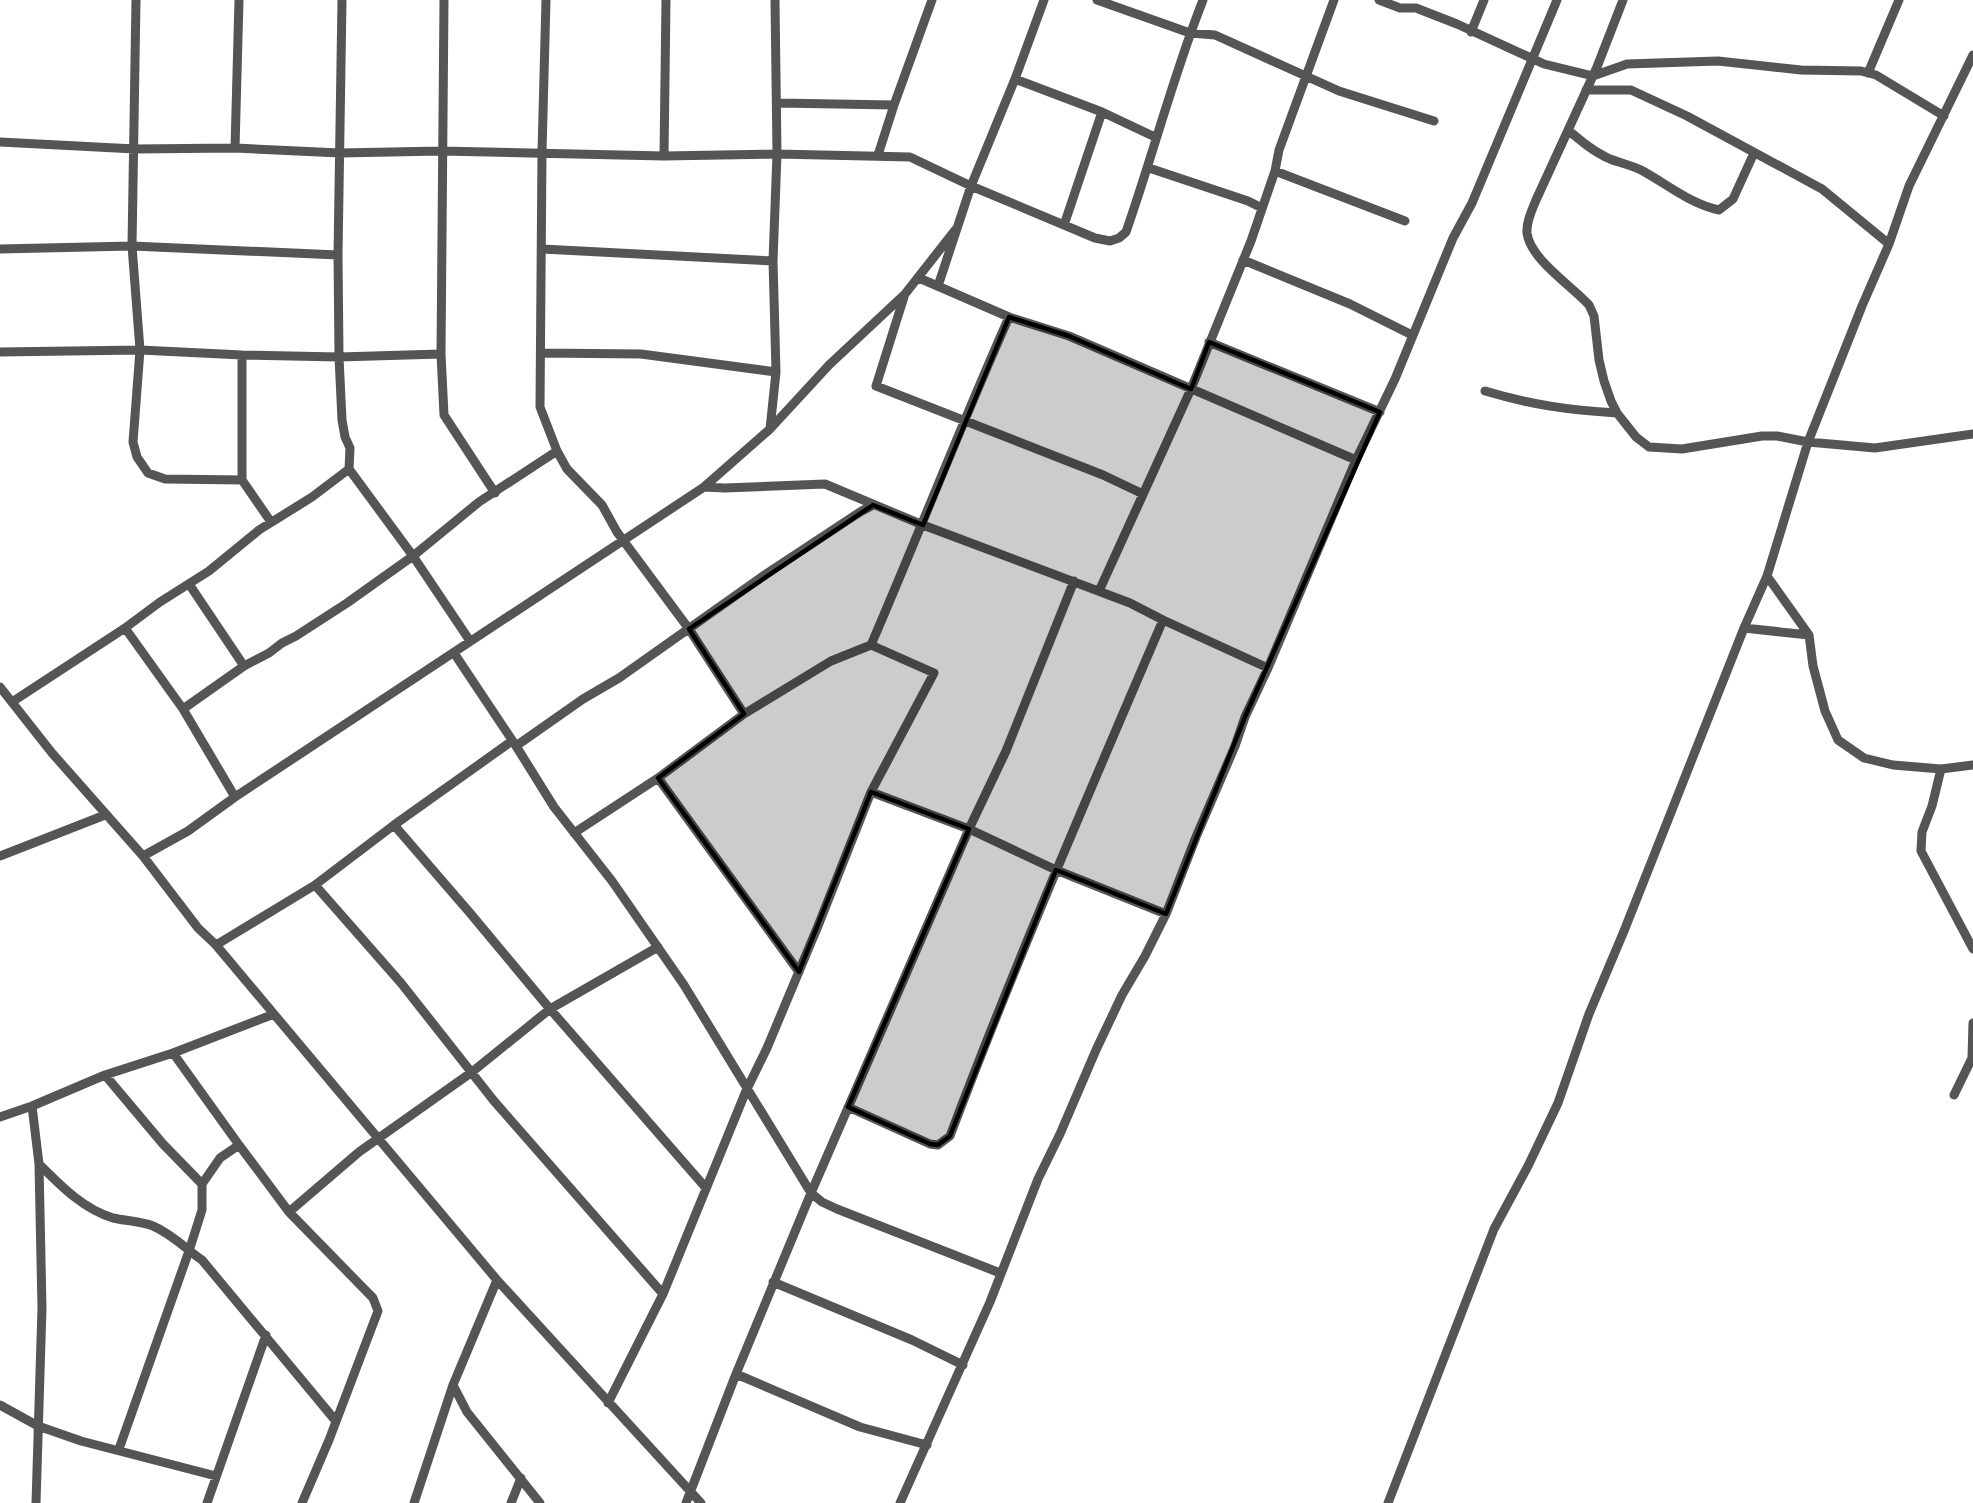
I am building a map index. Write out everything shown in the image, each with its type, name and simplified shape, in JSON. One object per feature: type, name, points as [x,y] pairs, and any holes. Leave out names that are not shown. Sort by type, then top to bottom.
[{"type":"street","points":[[136,0],[132,246],[140,350],[133,442],[137,457],[148,473],[165,479],[242,480]]},
{"type":"street","points":[[235,148],[239,0]]},
{"type":"street","points":[[342,0],[338,255],[339,357],[342,420],[350,448],[349,469],[470,641]]},
{"type":"street","points":[[444,0],[441,151],[441,354],[444,415],[495,493]]},
{"type":"street","points":[[546,0],[540,407],[557,451],[567,469],[602,505],[617,532],[689,629],[744,714]]},
{"type":"street","points":[[664,156],[666,0]]},
{"type":"street","points":[[770,429],[776,372],[773,261],[777,154],[775,0]]},
{"type":"street","points":[[878,155],[932,0]]},
{"type":"street","points":[[938,286],[971,186],[1015,79],[1044,0]]},
{"type":"street","points":[[1097,0],[1191,33],[1215,35],[1339,91],[1434,121]]},
{"type":"street","points":[[0,142],[135,149],[235,148],[340,153],[441,151],[664,156],[777,154],[910,157],[971,186],[1064,225],[1110,241],[1126,232],[1149,168],[1155,137],[1203,0]]},
{"type":"street","points":[[1100,591],[1191,389],[1243,260],[1275,171],[1279,150],[1334,0]]},
{"type":"street","points":[[1379,0],[1407,4],[1544,64],[1593,76],[1627,64],[1719,61],[1801,70],[1861,71],[1876,75],[1944,116]]},
{"type":"street","points":[[1471,32],[1484,0]]},
{"type":"street","points":[[900,1503],[963,1365],[1038,1179],[1096,1050],[1122,995],[1166,914],[1245,717],[1356,460],[1380,412],[1453,238],[1476,193],[1557,0]]},
{"type":"street","points":[[1623,0],[1593,76],[1536,200],[1529,218],[1527,233],[1536,252],[1589,305],[1594,316],[1604,381],[1617,413],[1636,437],[1649,447],[1682,449],[1762,436],[1875,448],[1973,434]]},
{"type":"street","points":[[1869,73],[1899,0]]},
{"type":"street","points":[[1388,1503],[1494,1228],[1528,1167],[1558,1103],[1589,1014],[1767,576],[1808,442],[1889,244],[1909,186],[1973,55]]},
{"type":"street","points":[[1015,79],[1102,112],[1155,137]]},
{"type":"street","points":[[1586,90],[1631,90],[1687,116],[1822,189],[1889,244]]},
{"type":"street","points":[[777,103],[894,105]]},
{"type":"street","points":[[1064,225],[1102,112]]},
{"type":"street","points":[[1568,130],[1586,146],[1610,159],[1638,169],[1675,191],[1709,208],[1719,210],[1733,199],[1754,153]]},
{"type":"street","points":[[1149,168],[1248,201],[1262,208]]},
{"type":"street","points":[[1275,171],[1405,221]]},
{"type":"street","points":[[143,856],[188,831],[235,797],[704,486],[770,429],[829,365],[905,294],[956,229]]},
{"type":"street","points":[[0,249],[132,246],[338,255]]},
{"type":"street","points":[[542,249],[773,261]]},
{"type":"street","points":[[1243,260],[1350,304],[1412,335]]},
{"type":"street","points":[[919,278],[1009,316],[1069,336],[1356,460]]},
{"type":"street","points":[[905,294],[876,386],[1102,475],[1143,494]]},
{"type":"street","points":[[574,833],[658,778],[744,714],[831,661],[871,645],[923,525],[963,420],[1009,316]]},
{"type":"street","points":[[1209,342],[1380,412]]},
{"type":"street","points":[[0,352],[140,350],[242,356],[339,357],[441,354]]},
{"type":"street","points":[[541,353],[641,354],[776,372]]},
{"type":"street","points":[[242,356],[242,480],[271,522]]},
{"type":"street","points":[[1485,391],[1527,404],[1570,411],[1617,413]]},
{"type":"street","points":[[183,709],[244,666],[296,636],[412,556],[479,502],[557,451]]},
{"type":"street","points":[[12,702],[209,571],[271,522],[312,497],[349,469]]},
{"type":"street","points":[[704,486],[725,488],[825,484],[923,525],[1130,603],[1268,668]]},
{"type":"street","points":[[216,945],[315,885],[394,825],[514,743],[628,672],[766,574],[873,505]]},
{"type":"street","points":[[1767,576],[1809,635],[1813,666],[1825,711],[1838,740],[1864,758],[1893,765],[1941,769],[1973,765]]},
{"type":"street","points":[[686,1503],[773,1282],[969,829],[1006,751],[1074,581]]},
{"type":"street","points":[[189,584],[244,666]]},
{"type":"street","points":[[848,1107],[930,1144],[938,1145],[950,1136],[994,1019],[1164,621]]},
{"type":"street","points":[[125,628],[183,709],[235,797]]},
{"type":"street","points":[[1744,628],[1809,635]]},
{"type":"street","points":[[608,1403],[663,1294],[746,1091],[799,972],[871,792],[934,673],[871,645]]},
{"type":"street","points":[[454,653],[554,807],[612,881],[684,985],[746,1091],[811,1193],[822,1202],[837,1209],[1000,1273]]},
{"type":"street","points":[[0,687],[52,753],[143,856],[198,928],[216,945],[497,1280],[701,1503]]},
{"type":"street","points":[[1941,769],[1932,806],[1922,832],[1921,851],[1973,949]]},
{"type":"street","points":[[658,778],[799,972]]},
{"type":"street","points":[[871,792],[969,829],[1056,870],[1166,914]]},
{"type":"street","points":[[0,856],[105,815]]},
{"type":"street","points":[[394,825],[706,1188]]},
{"type":"street","points":[[315,885],[401,983],[494,1101],[663,1294]]},
{"type":"street","points":[[289,1212],[359,1152],[472,1072],[550,1009],[658,947]]},
{"type":"street","points":[[0,1117],[105,1075],[173,1053],[274,1014]]},
{"type":"street","points":[[1954,1095],[1972,1058],[1973,1023]]},
{"type":"street","points":[[173,1053],[289,1212],[373,1298],[378,1311],[302,1503]]},
{"type":"street","points":[[105,1075],[202,1184]]},
{"type":"street","points":[[32,1106],[39,1164],[42,1308],[36,1503]]},
{"type":"street","points":[[119,1449],[202,1210],[202,1184],[220,1158],[239,1145]]},
{"type":"street","points":[[39,1164],[64,1188],[92,1209],[112,1218],[154,1227],[202,1260],[335,1419]]},
{"type":"street","points":[[414,1503],[453,1385],[497,1280]]},
{"type":"street","points":[[773,1282],[912,1340],[963,1365]]},
{"type":"street","points":[[207,1503],[266,1335]]},
{"type":"street","points":[[735,1374],[860,1427],[927,1445]]},
{"type":"street","points":[[453,1385],[467,1412],[540,1503]]},
{"type":"street","points":[[0,1406],[38,1426],[81,1441],[216,1476]]},
{"type":"street","points":[[511,1503],[521,1478]]},
{"type":"highlighted area","points":[[1009,317],[1069,336],[1191,389],[1209,342],[1380,412],[1245,717],[1166,914],[1056,870],[950,1136],[938,1145],[930,1144],[848,1107],[969,829],[871,792],[799,972],[658,778],[744,714],[689,629],[873,505],[923,525]]}]
